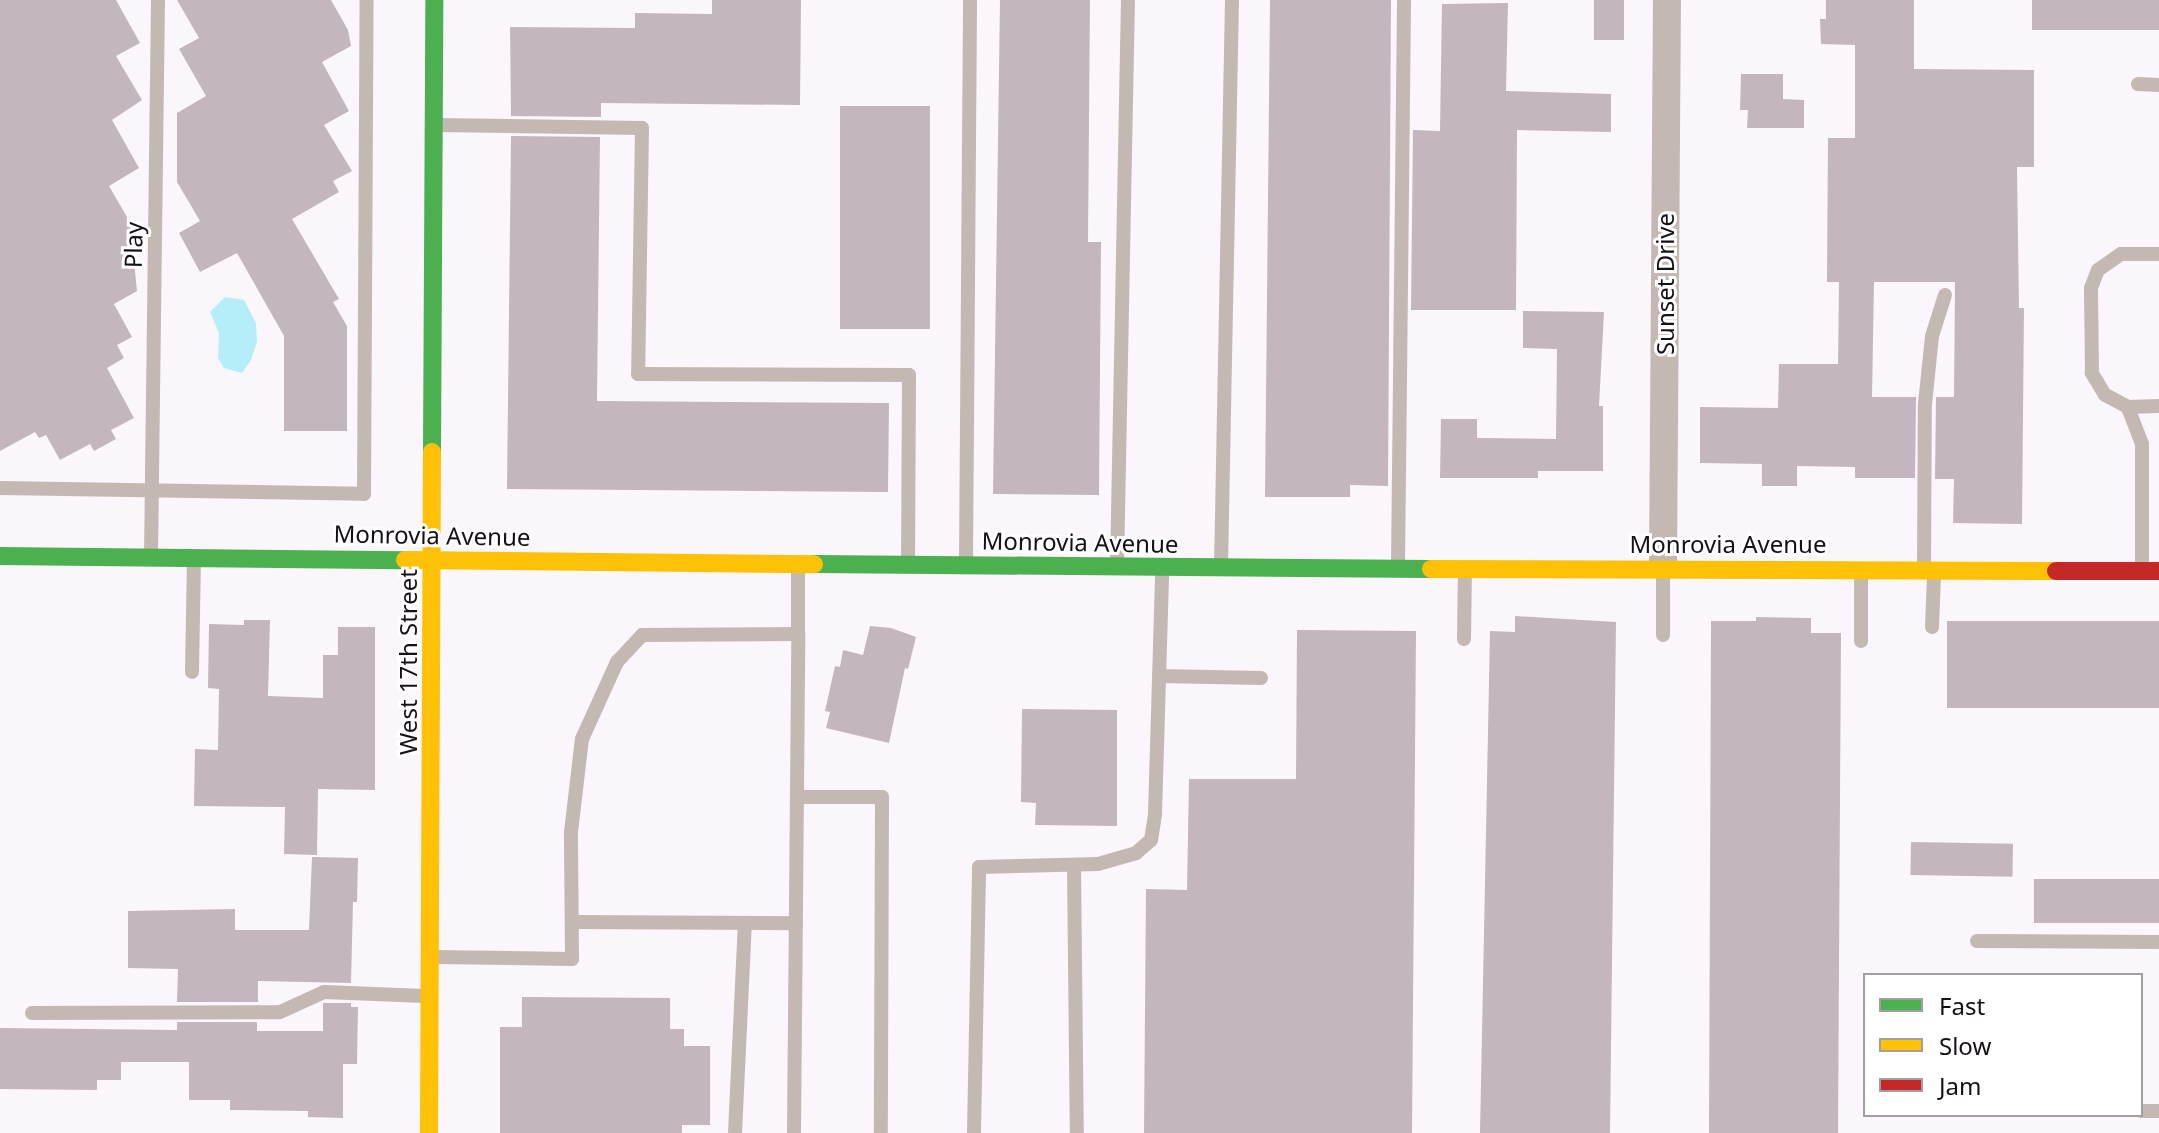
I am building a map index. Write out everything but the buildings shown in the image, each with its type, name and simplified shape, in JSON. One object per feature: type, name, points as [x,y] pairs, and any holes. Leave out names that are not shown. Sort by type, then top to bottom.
[{"type":"street","name":"West 17th Street","points":[[429,1133],[434,0]]},
{"type":"street","name":"Sunset Drive","points":[[1663,567],[1667,0]]},
{"type":"street","name":"Monrovia Avenue","points":[[0,556],[1221,568],[1465,566],[2151,571]]},
{"type":"lane","name":"Play","points":[[151,557],[158,0]]},
{"type":"lane","points":[[0,488],[364,494],[367,0]]},
{"type":"lane","points":[[966,565],[970,0]]},
{"type":"lane","points":[[1117,566],[1128,0]]},
{"type":"lane","points":[[1221,568],[1232,0]]},
{"type":"lane","points":[[1398,566],[1404,0]]},
{"type":"lane","points":[[2138,84],[2159,85]]},
{"type":"lane","points":[[433,125],[642,128],[638,374],[909,375],[908,564]]},
{"type":"lane","points":[[2159,254],[2121,254],[2098,270],[2091,288],[2092,373],[2105,395],[2128,407],[2159,406]]},
{"type":"lane","points":[[1932,627],[1925,404],[1932,336],[1945,295]]},
{"type":"lane","points":[[2128,407],[2142,444],[2151,571]]},
{"type":"lane","points":[[192,672],[194,557]]},
{"type":"lane","points":[[794,1133],[798,563]]},
{"type":"lane","points":[[1464,639],[1465,566]]},
{"type":"lane","points":[[974,1133],[979,867],[1117,861],[1136,853],[1151,840],[1155,814],[1163,567]]},
{"type":"lane","points":[[1663,567],[1663,635]]},
{"type":"lane","points":[[1861,569],[1861,641]]},
{"type":"lane","points":[[430,957],[572,959],[571,832],[582,739],[600,696],[631,643],[642,635],[798,634]]},
{"type":"lane","points":[[1159,676],[1261,678]]},
{"type":"lane","points":[[797,797],[882,797],[881,1133]]},
{"type":"lane","points":[[1074,865],[1077,1133]]},
{"type":"lane","points":[[572,922],[796,923]]},
{"type":"lane","points":[[735,1133],[745,923]]},
{"type":"lane","points":[[1977,941],[2159,942]]},
{"type":"lane","points":[[32,1013],[280,1012],[324,992],[430,996]]},
{"type":"water","points":[[225,297],[244,300],[256,323],[257,342],[251,360],[242,373],[224,368],[218,358],[219,333],[210,312]]},
{"type":"traffic: fast","points":[[432,452],[434,0]]},
{"type":"traffic: fast","points":[[0,556],[405,560]]},
{"type":"traffic: fast","points":[[814,564],[1431,569]]},
{"type":"traffic: slow","points":[[429,1133],[432,452]]},
{"type":"traffic: slow","points":[[405,560],[814,564]]},
{"type":"traffic: slow","points":[[1431,569],[2056,571]]},
{"type":"traffic: jam","points":[[2056,571],[2159,571]]}]
